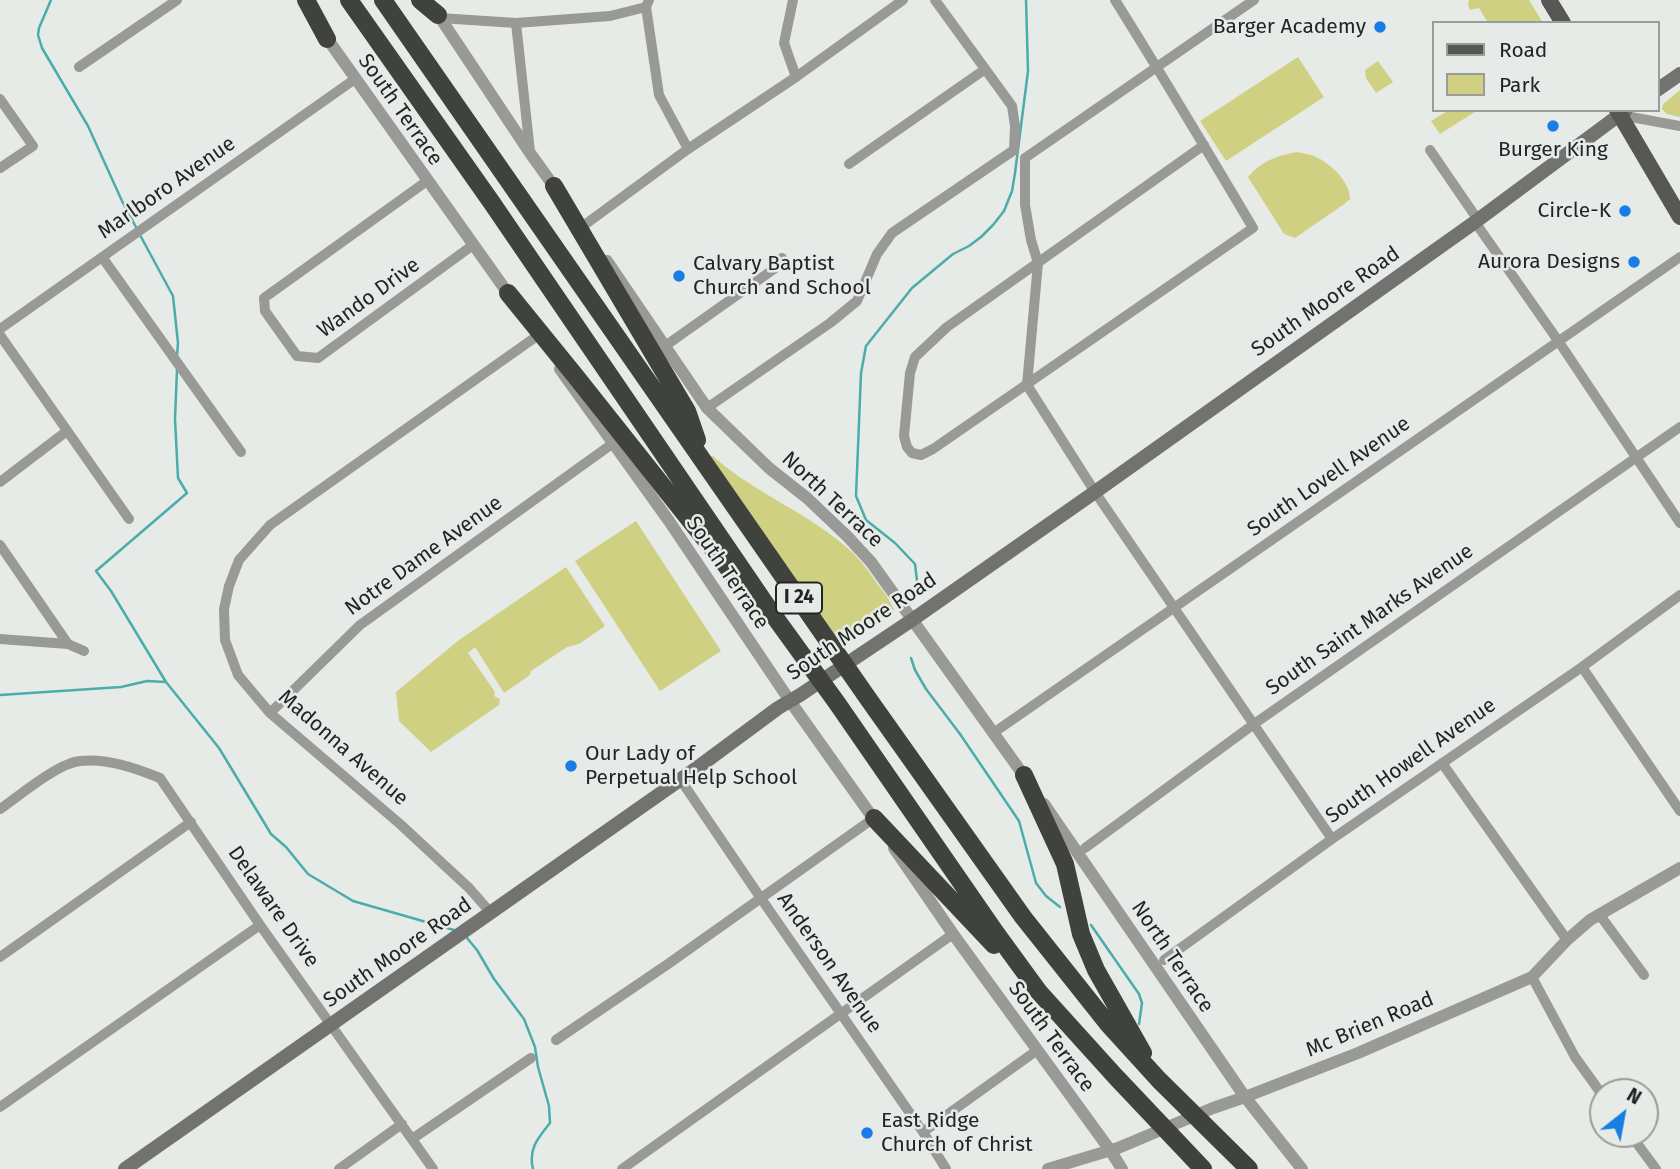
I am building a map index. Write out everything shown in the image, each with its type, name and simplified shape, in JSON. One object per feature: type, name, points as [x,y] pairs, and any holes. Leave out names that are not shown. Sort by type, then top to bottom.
[{"type":"highway","points":[[306,0],[327,39]]},
{"type":"highway","name":"I 24","points":[[349,0],[508,226],[769,608],[1039,992],[1203,1169]]},
{"type":"highway","name":"I 24","points":[[383,0],[1023,917],[1108,1024],[1159,1080],[1249,1169]]},
{"type":"highway","points":[[420,0],[436,11]]},
{"type":"highway","points":[[554,186],[687,411],[704,460]]},
{"type":"highway","points":[[508,293],[751,598],[769,608]]},
{"type":"highway","points":[[1024,775],[1065,864],[1081,934],[1091,958],[1159,1080]]},
{"type":"highway","points":[[874,818],[1039,992]]},
{"type":"main road","points":[[1549,0],[1562,21]]},
{"type":"main road","points":[[1659,89],[1680,74]]},
{"type":"main road","points":[[1621,112],[1680,217]]},
{"type":"main road","name":"South Moore Road","points":[[125,1169],[701,765],[778,708],[912,620],[1095,492],[1477,221],[1621,112]]},
{"type":"street","points":[[79,67],[177,0]]},
{"type":"street","name":"South Terrace","points":[[299,0],[795,698],[953,934],[1036,1051],[1114,1149],[1122,1169]]},
{"type":"street","points":[[793,0],[784,43],[796,77]]},
{"type":"street","points":[[583,226],[688,149],[796,77],[903,0]]},
{"type":"street","points":[[935,0],[1012,106],[1014,150]]},
{"type":"street","points":[[1115,0],[1157,67],[1204,145],[1253,228],[933,449],[921,455],[912,453],[904,436],[910,373],[915,358],[947,327],[1204,145]]},
{"type":"street","points":[[1025,159],[1254,0]]},
{"type":"street","points":[[436,11],[516,23],[610,16],[647,4],[659,95],[688,149]]},
{"type":"street","name":"North Terrace","points":[[436,11],[530,153],[707,408],[769,468],[807,498],[871,562],[1024,775],[1245,1097],[1302,1169]]},
{"type":"street","points":[[516,23],[530,153]]},
{"type":"street","points":[[849,164],[984,70]]},
{"type":"street","name":"Marlboro Avenue","points":[[0,329],[355,79]]},
{"type":"street","points":[[0,99],[33,146],[0,168]]},
{"type":"street","points":[[1621,112],[1680,126]]},
{"type":"street","points":[[1014,150],[1025,159]]},
{"type":"street","points":[[707,408],[858,301],[877,254],[892,233],[1014,150]]},
{"type":"street","points":[[1430,150],[1680,523]]},
{"type":"street","points":[[1025,159],[1025,205],[1038,263],[1027,385],[1095,492],[1332,839]]},
{"type":"street","name":"Wando Drive","points":[[427,181],[264,298],[265,311],[297,356],[318,358],[474,245]]},
{"type":"street","points":[[102,257],[241,452]]},
{"type":"street","name":"South Lovell Avenue","points":[[999,729],[1680,257]]},
{"type":"street","points":[[665,345],[774,268],[782,258]]},
{"type":"street","points":[[0,335],[129,519]]},
{"type":"street","name":"Madonna Avenue","points":[[491,913],[400,824],[270,713],[238,675],[225,640],[224,609],[239,560],[271,525],[537,336]]},
{"type":"street","name":"South Saint Marks Avenue","points":[[1085,848],[1254,724],[1680,427]]},
{"type":"street","points":[[0,482],[67,431]]},
{"type":"street","name":"Notre Dame Avenue","points":[[270,713],[360,625],[612,443]]},
{"type":"street","points":[[0,545],[68,644]]},
{"type":"street","name":"South Howell Avenue","points":[[1164,960],[1332,839],[1582,667],[1680,595]]},
{"type":"street","points":[[0,639],[68,644],[84,651]]},
{"type":"street","points":[[1582,667],[1680,811]]},
{"type":"street","name":"Delaware Drive","points":[[0,809],[51,772],[78,761],[110,762],[160,778],[260,925],[433,1169]]},
{"type":"street","points":[[1442,763],[1567,940]]},
{"type":"street","name":"Anderson Avenue","points":[[680,779],[946,1169]]},
{"type":"street","points":[[556,1040],[874,818]]},
{"type":"street","points":[[0,957],[191,821]]},
{"type":"street","name":"Mc Brien Road","points":[[1048,1169],[1114,1149],[1357,1053],[1532,977],[1567,940],[1599,914],[1680,868]]},
{"type":"street","points":[[1599,914],[1644,975]]},
{"type":"street","points":[[0,1107],[260,925]]},
{"type":"street","points":[[622,1169],[953,934]]},
{"type":"street","points":[[1532,977],[1575,1057],[1590,1078]]},
{"type":"street","points":[[923,1132],[1036,1051]]},
{"type":"street","points":[[412,1139],[531,1058]]},
{"type":"street","points":[[339,1169],[402,1124]]},
{"type":"street","points":[[1640,1148],[1656,1169]]},
{"type":"green space","points":[[1469,0],[1529,0],[1542,21],[1487,21],[1479,8],[1470,10]]},
{"type":"green space","points":[[1298,57],[1324,97],[1226,161],[1200,121]]},
{"type":"green space","points":[[1378,61],[1393,82],[1376,93],[1366,78],[1365,70]]},
{"type":"green space","points":[[1680,90],[1680,117],[1667,114],[1662,109],[1663,104]]},
{"type":"green space","points":[[1446,112],[1475,112],[1440,134],[1431,121]]},
{"type":"green space","points":[[1297,152],[1314,156],[1332,168],[1343,179],[1350,199],[1295,238],[1284,234],[1248,177],[1270,160]]},
{"type":"green space","points":[[708,456],[713,456],[747,482],[836,538],[862,563],[894,609],[841,648]]},
{"type":"green space","points":[[636,521],[721,651],[660,691],[575,561]]},
{"type":"green space","points":[[566,567],[605,626],[579,644],[567,647],[504,693],[475,647],[468,653],[495,692],[494,696],[500,699],[499,705],[431,752],[399,721],[396,692],[459,640]]},
{"type":"waterway","points":[[51,0],[39,28],[42,48],[88,126],[137,229]]},
{"type":"waterway","points":[[917,581],[915,564],[895,543],[866,520],[856,496],[861,373],[866,346],[912,288],[953,254],[981,237],[1004,211],[1012,191],[1028,71],[1026,0]]},
{"type":"waterway","points":[[140,235],[173,296],[177,356]]},
{"type":"waterway","points":[[177,370],[175,419],[178,478],[187,493],[96,571],[166,682],[219,748],[271,834],[286,847],[308,874],[353,901],[454,930]]},
{"type":"waterway","points":[[911,658],[926,689],[1019,821],[1036,883],[1046,896],[1060,907]]},
{"type":"waterway","points":[[0,695],[121,687],[147,681],[166,682]]},
{"type":"waterway","points":[[1091,925],[1139,994],[1142,1003],[1139,1024]]},
{"type":"waterway","points":[[467,938],[524,1019],[535,1047],[549,1106],[550,1123],[533,1150],[533,1169]]},
{"type":"place","name":"Barger Academy","points":[[1380,27]]},
{"type":"place","name":"Burger King","points":[[1553,126]]},
{"type":"place","name":"Circle-K","points":[[1625,211]]},
{"type":"place","name":"Aurora Designs","points":[[1634,262]]},
{"type":"place","name":"Calvary Baptist Church and School","points":[[679,276]]},
{"type":"place","name":"Our Lady of Perpetual Help School","points":[[571,766]]},
{"type":"place","name":"East Ridge Church of Christ","points":[[867,1133]]}]
